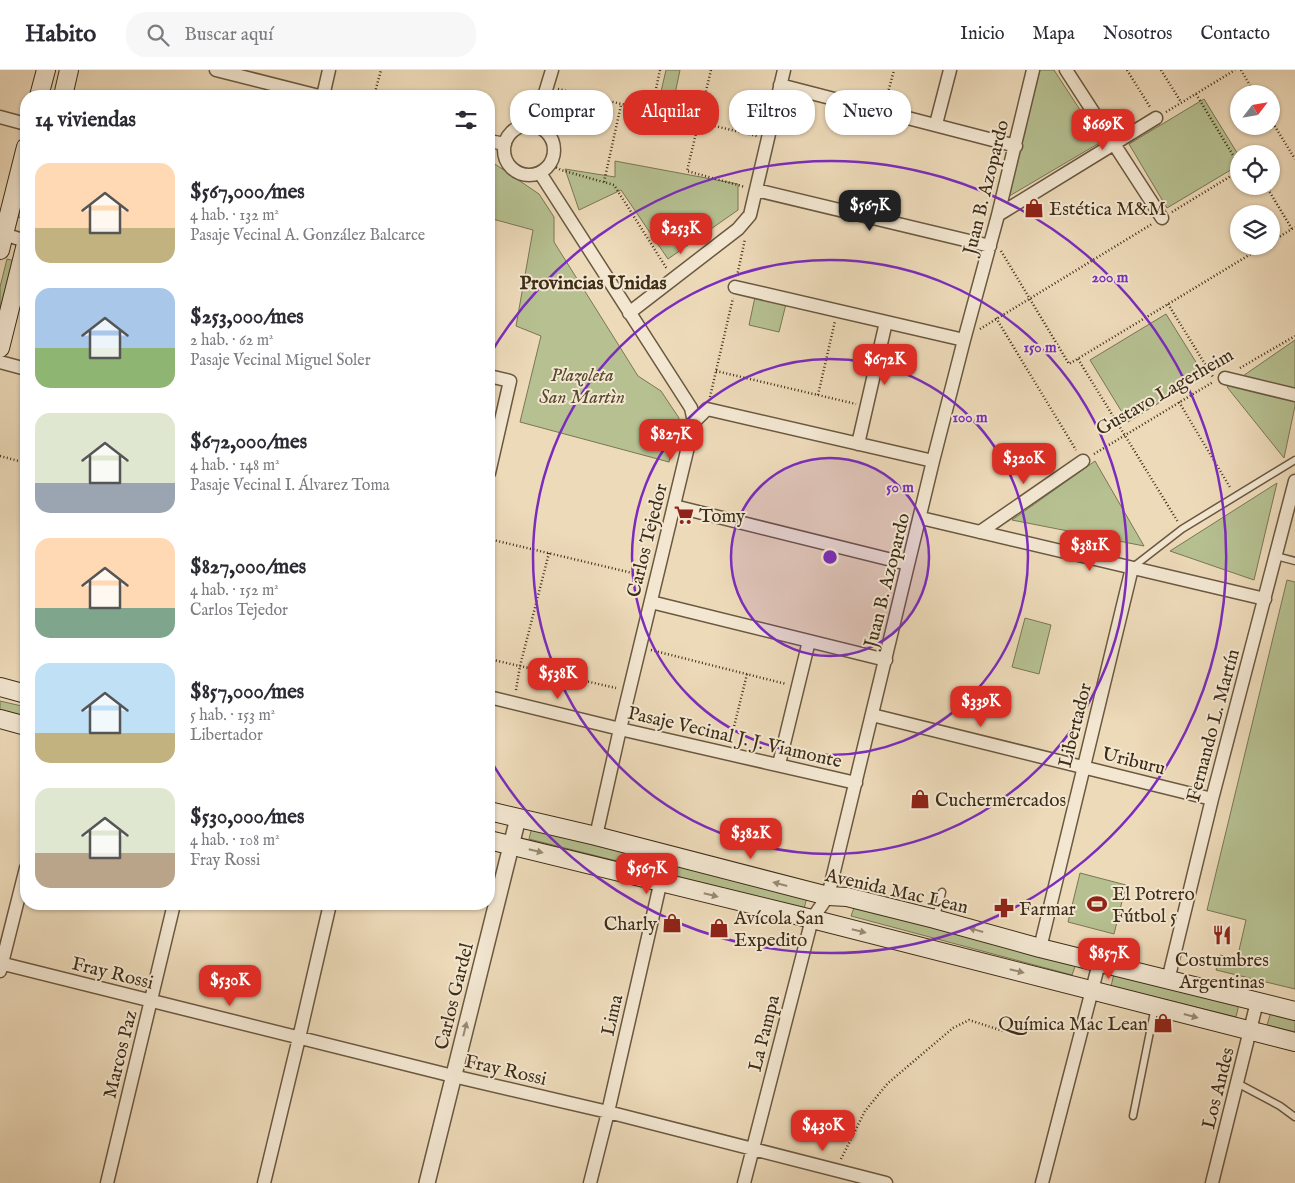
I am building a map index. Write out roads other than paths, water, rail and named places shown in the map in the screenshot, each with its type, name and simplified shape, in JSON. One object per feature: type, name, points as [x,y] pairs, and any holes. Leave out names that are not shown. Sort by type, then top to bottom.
[{"type":"main road","points":[[41,90],[46,70]]},
{"type":"main road","points":[[64,90],[69,70]]},
{"type":"main road","points":[[1,239],[20,168]]},
{"type":"main road","points":[[0,348],[20,280]]},
{"type":"main road","points":[[0,687],[20,692]]},
{"type":"main road","points":[[0,720],[20,725]]},
{"type":"main road","name":"Avenida Mac Lean","points":[[495,812],[596,836],[828,896],[847,897],[1040,948],[1295,1011]]},
{"type":"main road","points":[[495,841],[812,919],[1295,1042]]},
{"type":"street","points":[[216,70],[295,90]]},
{"type":"street","points":[[324,90],[329,70]]},
{"type":"street","points":[[547,90],[552,70]]},
{"type":"street","points":[[629,313],[738,229],[750,215],[784,70]]},
{"type":"street","points":[[936,124],[950,70]]},
{"type":"street","name":"Juan B. Azopardo","points":[[828,896],[908,564],[921,518],[933,461],[1016,146],[1033,70]]},
{"type":"street","points":[[1066,70],[1162,218]]},
{"type":"street","points":[[780,85],[1016,146]]},
{"type":"street","points":[[0,117],[20,122]]},
{"type":"street","points":[[998,215],[1156,118]]},
{"type":"street","points":[[511,135],[505,144],[505,158],[513,170],[526,175],[540,173],[550,164],[554,151],[551,138],[548,135]]},
{"type":"street","points":[[495,142],[505,144]]},
{"type":"street","points":[[540,173],[691,408],[694,422]]},
{"type":"street","points":[[756,190],[991,241]]},
{"type":"street","points":[[1,239],[20,242]]},
{"type":"street","points":[[735,287],[964,340]]},
{"type":"street","points":[[858,444],[886,322]]},
{"type":"street","points":[[0,362],[20,367]]},
{"type":"street","points":[[495,377],[510,381],[495,447]]},
{"type":"street","points":[[1220,379],[1295,395]]},
{"type":"street","points":[[694,422],[707,409],[933,461]]},
{"type":"street","name":"Carlos Tejedor","points":[[596,836],[694,422]]},
{"type":"street","points":[[980,532],[1083,461]]},
{"type":"street","name":"Fernando L. Martín","points":[[1168,980],[1212,799],[1295,481]]},
{"type":"street","points":[[674,506],[908,564]]},
{"type":"street","points":[[921,518],[1265,600]]},
{"type":"street","name":"Libertador","points":[[1040,948],[1132,568]]},
{"type":"street","points":[[651,602],[886,660]]},
{"type":"street","points":[[779,764],[809,641]]},
{"type":"street","name":"Pasaje Vecinal J. J. Viamonte","points":[[495,698],[620,729],[856,782]]},
{"type":"street","name":"Uriburu","points":[[872,715],[1212,799]]},
{"type":"street","name":"Carlos Gardel","points":[[495,909],[518,818]]},
{"type":"street","name":"Lima","points":[[590,1183],[608,1112],[666,854]]},
{"type":"street","points":[[1,966],[20,892]]},
{"type":"street","name":"La Pampa","points":[[744,1183],[812,919],[828,896]]},
{"type":"street","name":"Marcos Paz","points":[[107,1183],[173,910]]},
{"type":"street","points":[[264,1183],[300,1038],[329,910]]},
{"type":"street","name":"Carlos Gardel","points":[[427,1183],[495,910]]},
{"type":"street","points":[[1042,1183],[1099,963]]},
{"type":"street","name":"Fray Rossi","points":[[1,966],[608,1112],[886,1183]]},
{"type":"street","name":"Los Andes","points":[[1212,1183],[1257,1002]]},
{"type":"lane","points":[[1132,568],[1182,529],[1295,460]]},
{"type":"lane","points":[[1276,556],[1295,561]]},
{"type":"lane","points":[[935,919],[942,892]]},
{"type":"lane","points":[[1133,1116],[1156,1006]]},
{"type":"lane","points":[[1238,1083],[1280,1106],[1295,1117]]},
{"type":"place","name":"Estética M&M","points":[[1034,208]]},
{"type":"place","name":"Tomy","points":[[684,515]]},
{"type":"place","name":"Cuchermercados","points":[[920,799]]},
{"type":"place","name":"El Potrero Fútbol 5","points":[[1097,904]]},
{"type":"place","name":"Farmar","points":[[1004,908]]},
{"type":"place","name":"Charly","points":[[672,923]]},
{"type":"place","name":"Avícola San Expedito","points":[[719,928]]},
{"type":"place","name":"Costumbres Argentinas","points":[[1222,935]]},
{"type":"place","name":"Química Mac Lean","points":[[1163,1023]]},
{"type":"district","name":"Provincias Unidas","points":[[593,282]]},
{"type":"park label","name":"Plazoleta San Martìn","points":[[582,385]]}]
